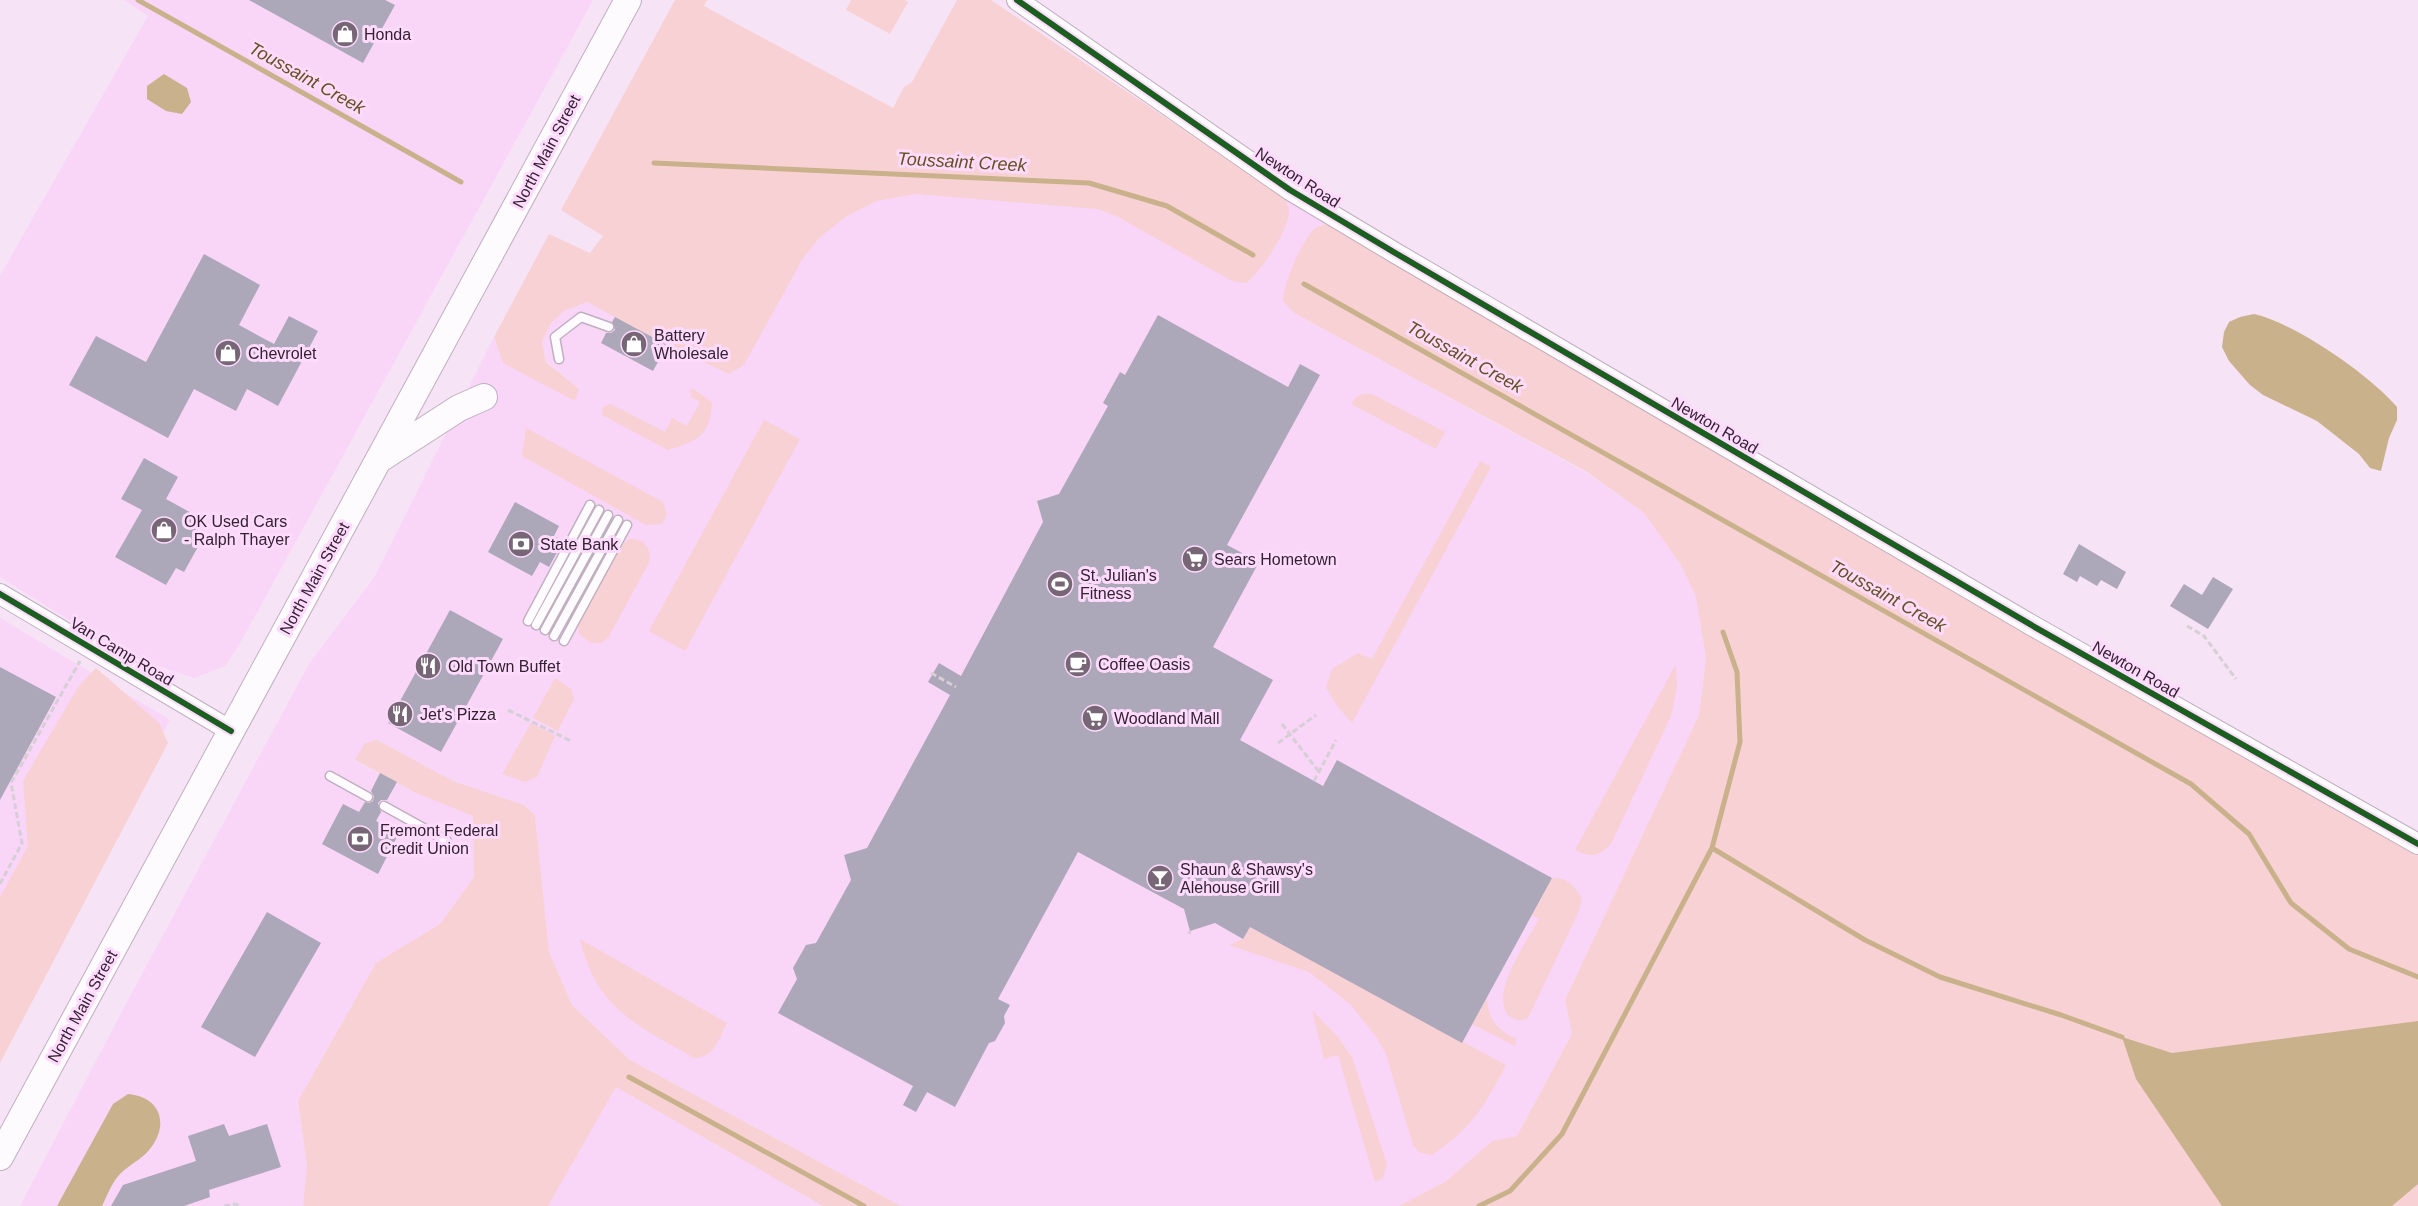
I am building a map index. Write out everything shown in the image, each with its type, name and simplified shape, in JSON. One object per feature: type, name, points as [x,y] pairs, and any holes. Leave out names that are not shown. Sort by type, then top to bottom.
[{"type":"main road","name":"North Main Street","points":[[0,1157],[628,0]]},
{"type":"main road","points":[[377,461],[459,408],[484,397]]},
{"type":"street","name":"Newton Road","points":[[1017,0],[1290,190],[2033,626],[2418,844]]},
{"type":"street","name":"Van Camp Road","points":[[0,594],[231,731]]},
{"type":"lane","points":[[559,359],[555,337],[581,316],[609,327]]},
{"type":"lane","points":[[590,505],[532,623],[599,510]]},
{"type":"lane","points":[[544,630],[608,514]]},
{"type":"lane","points":[[554,636],[618,520]]},
{"type":"lane","points":[[564,641],[627,525]]},
{"type":"lane","points":[[330,776],[368,797]]},
{"type":"lane","points":[[384,806],[447,841]]},
{"type":"path","points":[[2187,626],[2204,636],[2236,679]]},
{"type":"path","points":[[0,884],[22,843],[11,783],[89,647]]},
{"type":"path","points":[[931,673],[956,687]]},
{"type":"path","points":[[508,710],[571,741]]},
{"type":"path","points":[[1278,743],[1316,715]]},
{"type":"path","points":[[1282,724],[1319,772]]},
{"type":"path","points":[[1314,781],[1336,740]]},
{"type":"path","points":[[224,1206],[236,1204],[240,1206]]},
{"type":"shaded area","points":[[124,0],[593,0],[239,645],[225,666],[194,678],[152,664],[96,637],[0,577],[0,276],[148,16]]},
{"type":"shaded area","points":[[675,0],[707,0],[704,6],[893,108],[904,87],[912,82],[957,0],[991,0],[1285,198],[1289,210],[1288,220],[1273,251],[1246,283],[1232,281],[1118,217],[1097,209],[916,194],[877,201],[847,216],[819,238],[802,260],[744,365],[729,374],[667,345],[587,302],[564,311],[551,323],[542,342],[546,362],[579,389],[575,401],[503,363],[494,337],[549,234],[590,253],[603,236],[561,210]]},
{"type":"shaded area","points":[[851,0],[905,0],[908,2],[890,34],[846,10]]},
{"type":"shaded area","points":[[164,74],[187,88],[191,102],[182,114],[166,111],[147,99],[147,86]]},
{"type":"shaded area","name":"Woodland Mall","points":[[916,194],[1078,206],[1097,209],[1118,217],[1289,211],[1285,198],[1326,224],[1317,227],[1294,313],[1587,473],[1644,513],[1681,565],[1697,598],[1706,658],[1699,715],[1565,1000],[1572,1034],[1517,1136],[1492,1141],[1445,1182],[1399,1206],[901,1206],[630,1060],[572,1005],[549,952],[535,815],[524,805],[453,781],[377,740],[355,761],[416,793],[474,816],[474,877],[440,924],[376,963],[298,1101],[307,1166],[303,1206],[20,1206],[309,664],[374,578],[494,337],[503,363],[579,389],[546,361],[542,342],[551,323],[564,311],[587,302],[667,345],[729,374],[802,260],[819,238],[847,216],[877,201]]},
{"type":"shaded area","points":[[1326,224],[2418,853],[2418,1206],[1399,1206],[1445,1182],[1492,1141],[1517,1136],[1572,1034],[1565,1000],[1699,715],[1706,658],[1696,597],[1681,565],[1644,513],[1587,472],[1294,313],[1283,301],[1286,284],[1300,250],[1317,227]]},
{"type":"shaded area","points":[[2254,314],[2290,328],[2331,352],[2369,380],[2397,407],[2397,420],[2389,438],[2381,471],[2370,468],[2359,454],[2317,421],[2263,395],[2250,385],[2229,361],[2222,347],[2224,332],[2229,322]]},
{"type":"shaded area","points":[[690,389],[712,402],[709,422],[706,429],[695,440],[668,450],[602,415],[603,407],[611,404],[665,432],[672,418],[687,426],[700,402],[691,397]]},
{"type":"shaded area","points":[[1372,394],[1445,432],[1436,449],[1351,404],[1356,397]]},
{"type":"shaded area","points":[[764,420],[800,439],[685,651],[649,631]]},
{"type":"shaded area","points":[[526,428],[663,502],[667,514],[662,524],[646,525],[522,456]]},
{"type":"shaded area","points":[[1480,461],[1491,467],[1352,723],[1326,688],[1332,669],[1358,653],[1372,659]]},
{"type":"shaded area","points":[[629,539],[639,540],[645,544],[649,551],[650,561],[608,638],[600,643],[591,643],[579,634],[578,625],[622,545]]},
{"type":"shaded area","points":[[0,618],[170,720],[0,1034]]},
{"type":"shaded area","points":[[1676,664],[1677,687],[1671,716],[1611,844],[1602,852],[1594,855],[1575,850]]},
{"type":"shaded area","points":[[96,668],[159,723],[168,743],[0,1063],[0,897],[28,846],[23,781],[78,687]]},
{"type":"shaded area","points":[[555,678],[571,689],[574,699],[558,731],[533,718]]},
{"type":"shaded area","points":[[531,723],[555,736],[537,777],[525,782],[502,774]]},
{"type":"shaded area","points":[[377,740],[453,781],[524,805],[535,815],[549,952],[572,1005],[630,1060],[901,1206],[823,1206],[616,1087],[548,1206],[303,1206],[307,1166],[298,1101],[376,963],[440,924],[474,877],[473,816],[416,793],[355,760],[365,743]]},
{"type":"shaded area","points":[[1552,878],[1563,879],[1570,883],[1582,898],[1578,913],[1528,1018],[1519,1021],[1507,1014],[1503,1004],[1507,979],[1539,919],[1532,915]]},
{"type":"shaded area","points":[[1250,927],[1506,1065],[1476,1116],[1457,1136],[1432,1155],[1420,1153],[1413,1145],[1386,1054],[1377,1038],[1351,1005],[1309,972],[1229,945],[1243,939]]},
{"type":"shaded area","points":[[580,939],[727,1023],[711,1051],[694,1058],[654,1035],[622,1012],[608,999],[597,982],[587,963]]},
{"type":"shaded area","points":[[1487,998],[1492,1018],[1499,1028],[1516,1039],[1515,1046],[1472,1024]]},
{"type":"shaded area","points":[[1312,1010],[1337,1036],[1352,1057],[1387,1164],[1383,1178],[1375,1182],[1338,1055],[1324,1059]]},
{"type":"shaded area","points":[[2418,1021],[2418,1184],[2392,1206],[2222,1206],[2136,1079],[2122,1037],[2172,1053]]},
{"type":"shaded area","points":[[616,1087],[823,1206],[548,1206]]},
{"type":"shaded area","points":[[128,1094],[148,1100],[155,1106],[160,1122],[155,1141],[146,1153],[117,1177],[102,1206],[57,1206],[113,1104]]},
{"type":"building","name":"Honda","points":[[249,0],[385,0],[395,5],[363,63]]},
{"type":"building","name":"Chevrolet","points":[[204,254],[260,285],[239,325],[274,344],[289,316],[318,331],[278,406],[247,389],[236,411],[194,389],[168,438],[69,385],[96,336],[146,362]]},
{"type":"building","name":"Woodland Mall","points":[[1158,315],[1288,387],[1300,364],[1320,375],[1227,545],[1259,562],[1213,647],[1273,680],[1240,740],[1323,786],[1337,760],[1552,878],[1462,1043],[1250,927],[1243,939],[1215,923],[1190,931],[1184,909],[1078,852],[998,999],[1010,1005],[1004,1016],[1005,1023],[995,1041],[989,1043],[955,1107],[927,1092],[916,1112],[903,1105],[913,1086],[778,1013],[797,979],[793,968],[806,945],[816,943],[851,880],[844,855],[867,848],[950,695],[928,682],[939,663],[961,676],[1043,522],[1037,501],[1059,494],[1108,406],[1103,403],[1120,372],[1125,375]]},
{"type":"building","name":"Battery Wholesale","points":[[615,317],[667,345],[653,371],[601,343],[606,333],[615,330],[612,322]]},
{"type":"building","name":"OK Used Cars - Ralph Thayer","points":[[144,458],[178,477],[166,499],[204,520],[192,541],[199,545],[184,572],[176,568],[166,585],[115,557],[142,510],[121,499]]},
{"type":"building","name":"State Bank","points":[[515,502],[559,526],[554,536],[563,541],[549,567],[540,562],[532,576],[488,552]]},
{"type":"building","points":[[2079,544],[2126,572],[2117,589],[2101,580],[2097,586],[2080,576],[2077,582],[2063,574]]},
{"type":"building","points":[[2213,577],[2233,589],[2208,629],[2170,606],[2184,584],[2202,595]]},
{"type":"building","points":[[450,610],[503,639],[441,752],[388,723]]},
{"type":"building","points":[[0,667],[56,697],[0,800]]},
{"type":"building","name":"Fremont Federal Credit Union","points":[[380,773],[397,782],[387,800],[381,800],[378,803],[381,812],[376,821],[399,833],[378,874],[322,844],[343,804],[359,812],[365,802],[373,801],[374,796],[371,791]]},
{"type":"building","points":[[267,912],[321,943],[255,1057],[201,1027]]},
{"type":"building","points":[[224,1124],[229,1136],[267,1124],[281,1167],[209,1190],[210,1197],[184,1206],[111,1206],[123,1185],[196,1161],[188,1136]]},
{"type":"waterway","name":"Toussaint Creek","points":[[138,0],[461,182]]},
{"type":"waterway","name":"Toussaint Creek","points":[[654,163],[1089,183],[1167,206],[1253,255]]},
{"type":"waterway","name":"Toussaint Creek","points":[[1304,284],[2191,784],[2249,834],[2291,903],[2349,949],[2418,977]]},
{"type":"waterway","points":[[1479,1206],[1510,1191],[1562,1134],[1712,848],[1740,742],[1737,672],[1723,632]]},
{"type":"waterway","points":[[1712,848],[1865,940],[1940,977],[2122,1037]]},
{"type":"waterway","points":[[629,1077],[864,1206]]},
{"type":"cycle path","points":[[1017,0],[1290,190],[2033,626],[2418,844]]},
{"type":"cycle path","points":[[0,594],[231,731]]},
{"type":"place","name":"Honda","points":[[345,34]]},
{"type":"place","name":"Battery Wholesale","points":[[634,344]]},
{"type":"place","name":"Chevrolet","points":[[228,353]]},
{"type":"place","name":"OK Used Cars - Ralph Thayer","points":[[164,530]]},
{"type":"place","name":"State Bank","points":[[521,544]]},
{"type":"place","name":"Sears Hometown","points":[[1195,559]]},
{"type":"place","name":"St. Julian's Fitness","points":[[1060,584]]},
{"type":"place","name":"Coffee Oasis","points":[[1078,664]]},
{"type":"place","name":"Old Town Buffet","points":[[428,666]]},
{"type":"place","name":"Jet's Pizza","points":[[400,714]]},
{"type":"place","name":"Woodland Mall","points":[[1095,718]]},
{"type":"place","name":"Fremont Federal Credit Union","points":[[360,839]]},
{"type":"place","name":"Shaun & Shawsy's Alehouse Grill","points":[[1160,878]]}]
